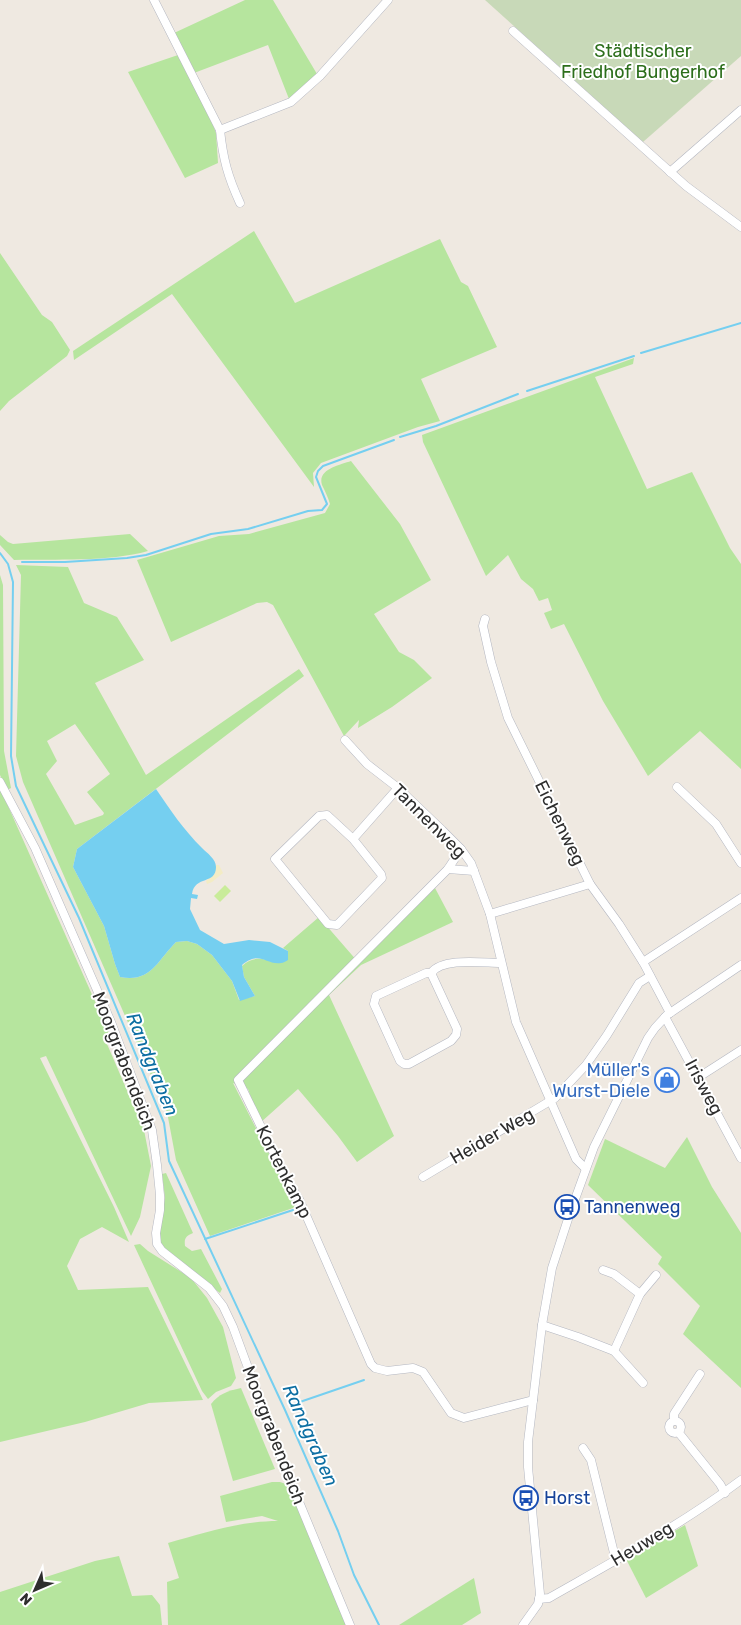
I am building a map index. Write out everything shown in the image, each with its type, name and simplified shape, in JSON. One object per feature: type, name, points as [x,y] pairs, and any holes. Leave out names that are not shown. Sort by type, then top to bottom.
[{"type":"street","points":[[154,0],[220,130],[224,160],[230,181],[240,203]]},
{"type":"street","points":[[220,130],[291,102],[299,96],[320,76],[388,0]]},
{"type":"street","points":[[513,31],[686,186],[741,228]]},
{"type":"street","points":[[670,172],[741,110]]},
{"type":"street","name":"Eichenweg","points":[[485,619],[483,626],[491,662],[508,718],[590,884],[619,924],[643,962],[668,1015]]},
{"type":"street","name":"Tannenweg","points":[[345,740],[367,764],[398,788],[461,850],[470,863],[490,914],[516,1022],[576,1159],[585,1168]]},
{"type":"street","name":"Moorgrabendeich","points":[[0,782],[35,848],[111,1022],[152,1130],[160,1195],[156,1244],[162,1251],[209,1288],[223,1306],[233,1327],[285,1468],[350,1625]]},
{"type":"street","points":[[677,787],[716,824],[741,863]]},
{"type":"street","points":[[352,839],[398,788]]},
{"type":"street","points":[[327,814],[352,839],[381,874],[382,878],[337,924],[328,924],[275,859],[319,816],[327,814]]},
{"type":"street","name":"Kortenkamp","points":[[461,850],[448,869],[238,1080],[286,1178],[300,1199],[370,1364],[374,1368],[387,1371],[414,1368],[423,1372],[451,1413],[464,1418],[532,1400]]},
{"type":"street","points":[[448,869],[474,871]]},
{"type":"street","points":[[490,914],[590,884]]},
{"type":"street","points":[[643,962],[741,898]]},
{"type":"street","points":[[431,973],[457,1029],[456,1035],[451,1041],[410,1064],[404,1064],[400,1060],[374,1004],[375,998],[449,963],[501,963]]},
{"type":"street","points":[[523,1625],[534,1611],[539,1598],[530,1499],[528,1442],[542,1325],[552,1268],[585,1168],[614,1104],[648,1038],[668,1015],[741,965]]},
{"type":"street","name":"Heider Weg","points":[[423,1177],[551,1102],[586,1065],[639,983],[650,976]]},
{"type":"street","name":"Irisweg","points":[[668,1015],[741,1158]]},
{"type":"street","points":[[699,1077],[741,1050]]},
{"type":"street","points":[[603,1270],[614,1274],[640,1294]]},
{"type":"street","points":[[614,1351],[640,1294],[656,1275]]},
{"type":"street","points":[[542,1325],[578,1336],[614,1351],[643,1383]]},
{"type":"street","points":[[700,1374],[674,1414],[674,1421],[669,1424],[669,1428],[674,1433],[679,1433],[725,1492]]},
{"type":"street","points":[[583,1448],[590,1460],[616,1561]]},
{"type":"street","name":"Heuweg","points":[[539,1598],[549,1598],[616,1561],[741,1480]]},
{"type":"green space","points":[[245,0],[273,0],[317,74],[289,99],[268,45],[194,73],[174,33]]},
{"type":"green space","name":"Städtischer Friedhof Bungerhof","points":[[485,0],[741,0],[741,56],[643,142]]},
{"type":"green space","points":[[178,55],[212,122],[216,133],[218,163],[185,178],[128,72]]},
{"type":"green space","points":[[254,231],[295,303],[440,239],[461,282],[468,286],[497,347],[421,379],[440,421],[418,427],[321,463],[313,473],[314,487],[172,294],[74,360],[73,351]]},
{"type":"green space","points":[[0,253],[42,315],[52,322],[70,350],[67,356],[9,401],[0,411]]},
{"type":"green space","points":[[634,358],[633,364],[595,377],[647,489],[692,472],[730,548],[741,564],[741,769],[700,731],[648,776],[603,701],[564,624],[551,629],[544,613],[552,610],[548,598],[539,601],[533,589],[521,579],[508,555],[486,576],[423,442],[422,435]]},
{"type":"green space","points":[[351,461],[400,524],[431,580],[374,614],[399,652],[414,660],[432,678],[392,707],[358,728],[359,720],[344,736],[273,605],[267,602],[257,603],[171,642],[137,560],[219,536],[249,534],[325,513],[330,504],[322,485],[323,475],[331,468]]},
{"type":"green space","points":[[130,534],[148,551],[116,557],[14,560],[0,545],[0,535],[13,544]]},
{"type":"green space","points":[[16,565],[68,567],[84,603],[117,617],[144,660],[95,683],[146,775],[299,669],[304,676],[77,849],[73,867],[104,926],[120,977],[131,978],[146,974],[176,942],[187,941],[197,944],[212,955],[232,981],[239,1000],[255,996],[244,977],[242,966],[256,959],[280,963],[288,951],[283,948],[319,917],[358,962],[435,888],[453,922],[361,965],[329,995],[394,1136],[357,1162],[338,1136],[298,1089],[260,1123],[248,1089],[233,1083],[296,1207],[210,1236],[176,1160],[167,1112],[23,782],[16,756],[21,575]],"holes":[[[75,724],[110,774],[87,792],[104,813],[103,815],[75,825],[46,774],[57,761],[47,741]]]},
{"type":"green space","points":[[0,575],[3,585],[4,751],[11,788],[7,790],[0,775]]},
{"type":"green space","points":[[0,788],[110,1035],[104,1037],[144,1130],[151,1166],[140,1217],[131,1236],[46,1056],[40,1058],[114,1207],[129,1242],[102,1227],[80,1239],[67,1266],[78,1290],[148,1287],[203,1400],[149,1403],[85,1422],[0,1442]]},
{"type":"green space","points":[[225,885],[231,891],[220,902],[214,896]]},
{"type":"green space","points":[[687,1137],[712,1187],[741,1233],[741,1388],[683,1334],[700,1306],[658,1264],[662,1257],[588,1185],[605,1139],[665,1168]]},
{"type":"green space","points":[[166,1173],[193,1233],[186,1238],[185,1246],[192,1251],[201,1249],[222,1289],[220,1293],[171,1255],[160,1243],[159,1236],[165,1198],[162,1174]]},
{"type":"green space","points":[[140,1244],[191,1278],[207,1298],[223,1327],[236,1378],[231,1386],[216,1392],[208,1399],[202,1391],[134,1245]]},
{"type":"green space","points":[[241,1388],[275,1469],[233,1481],[211,1404],[224,1393]]},
{"type":"green space","points":[[272,1482],[289,1485],[346,1625],[168,1625],[167,1582],[179,1578],[168,1543],[236,1525],[278,1521],[262,1516],[226,1522],[220,1496]]},
{"type":"green space","points":[[685,1525],[698,1566],[646,1598],[626,1559]]},
{"type":"green space","points":[[119,1556],[132,1596],[152,1595],[160,1605],[162,1625],[0,1625],[0,1592],[95,1561]]},
{"type":"green space","points":[[474,1578],[481,1613],[462,1625],[399,1625]]},
{"type":"sand","points":[[215,865],[219,865],[223,873],[207,884],[206,881],[214,874]]},
{"type":"water","points":[[156,789],[183,827],[211,856],[216,864],[213,876],[197,884],[194,888],[192,894],[198,895],[197,899],[191,898],[190,909],[200,930],[224,944],[249,940],[270,942],[288,951],[288,960],[283,963],[275,963],[258,958],[242,965],[244,977],[255,996],[240,1001],[232,981],[212,955],[197,944],[187,941],[176,942],[146,974],[131,978],[120,977],[104,926],[73,867],[77,849]]},
{"type":"waterway","points":[[641,353],[741,323]]},
{"type":"waterway","points":[[527,391],[634,356]]},
{"type":"waterway","points":[[400,437],[436,426],[518,394]]},
{"type":"waterway","points":[[22,562],[65,562],[146,555],[211,534],[248,529],[308,511],[322,510],[327,504],[316,477],[318,471],[323,466],[394,440]]},
{"type":"waterway","name":"Randgraben","points":[[0,553],[8,564],[13,582],[11,756],[16,786],[79,918],[164,1123],[169,1161],[285,1410],[338,1531],[354,1575],[379,1625]]},
{"type":"waterway","points":[[205,1239],[293,1210]]},
{"type":"waterway","points":[[294,1404],[364,1380]]},
{"type":"place","name":"Müller's Wurst-Diele","points":[[667,1080]]},
{"type":"place","name":"Tannenweg","points":[[567,1207]]},
{"type":"place","name":"Horst","points":[[526,1498]]}]
